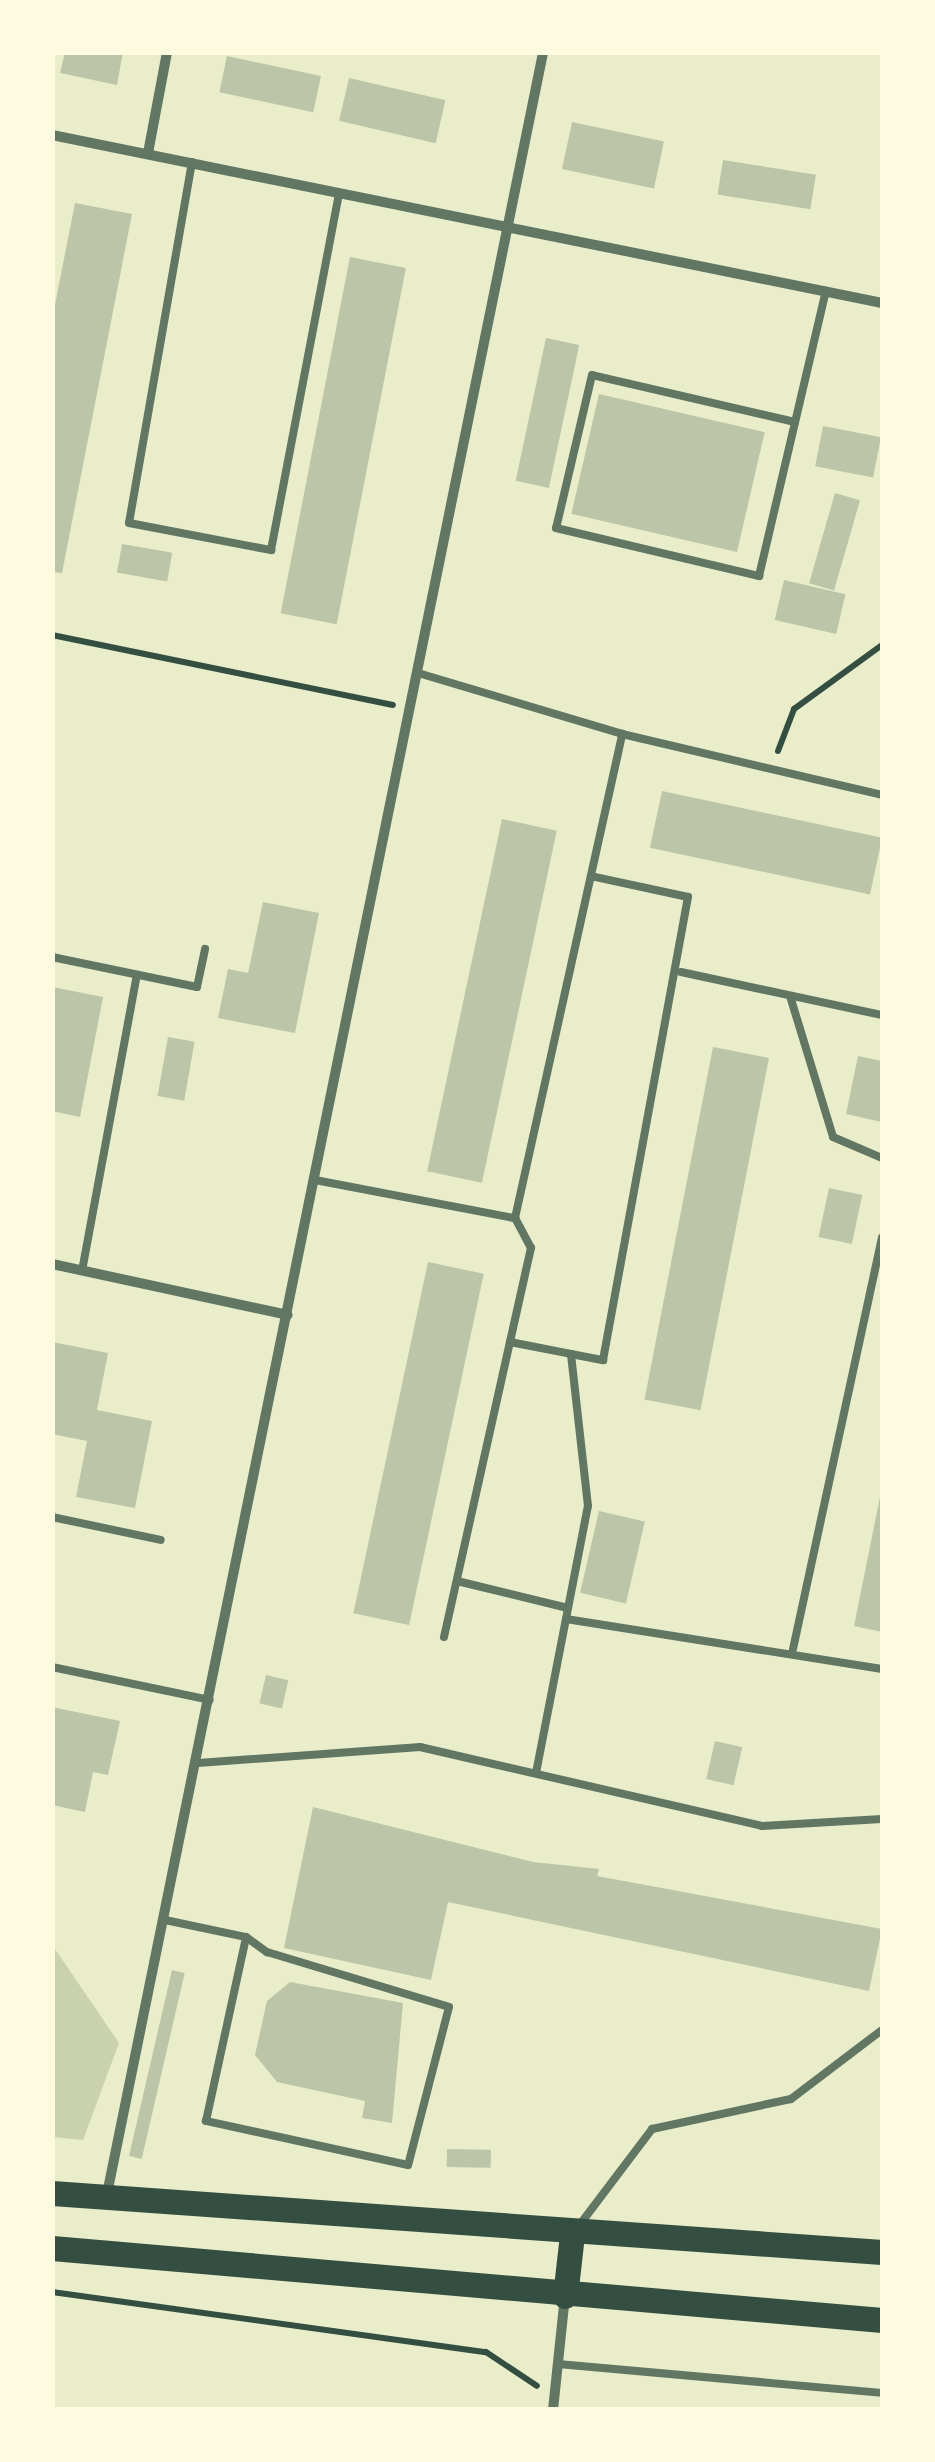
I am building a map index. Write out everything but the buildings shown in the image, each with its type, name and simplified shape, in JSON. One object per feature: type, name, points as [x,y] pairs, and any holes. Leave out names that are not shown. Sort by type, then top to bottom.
[{"type":"main road","points":[[52,2193],[572,2234],[882,2252]]},
{"type":"main road","points":[[565,2296],[572,2234]]},
{"type":"main road","points":[[52,2248],[565,2296],[882,2320]]},
{"type":"street","points":[[148,153],[167,52]]},
{"type":"street","points":[[105,2200],[212,1701],[504,226],[543,52]]},
{"type":"street","points":[[52,135],[882,303]]},
{"type":"street","points":[[52,1264],[288,1315]]},
{"type":"street","points":[[554,2404],[565,2296]]},
{"type":"lane","points":[[192,162],[129,523],[271,550],[339,192]]},
{"type":"lane","points":[[794,422],[592,374],[556,528],[758,576],[826,291]]},
{"type":"lane","points":[[418,674],[622,734],[882,795]]},
{"type":"lane","points":[[444,1638],[531,1248],[516,1218],[622,734]]},
{"type":"lane","points":[[510,1342],[603,1360],[681,972],[688,897],[591,876]]},
{"type":"lane","points":[[52,957],[197,987],[204,950]]},
{"type":"lane","points":[[681,972],[882,1015]]},
{"type":"lane","points":[[82,1270],[137,975]]},
{"type":"lane","points":[[790,996],[833,1137],[882,1158]]},
{"type":"lane","points":[[315,1180],[516,1218]]},
{"type":"lane","points":[[793,1648],[882,1239]]},
{"type":"lane","points":[[536,1773],[588,1506],[572,1354]]},
{"type":"lane","points":[[52,1517],[161,1540]]},
{"type":"lane","points":[[457,1580],[568,1608]]},
{"type":"lane","points":[[566,1619],[793,1648],[882,1669]]},
{"type":"lane","points":[[52,1667],[212,1701]]},
{"type":"lane","points":[[198,1763],[420,1747],[762,1826],[882,1819]]},
{"type":"lane","points":[[165,1920],[246,1937],[267,1952],[449,2007],[408,2166],[206,2121],[246,1937]]},
{"type":"lane","points":[[572,2234],[652,2129],[791,2099],[882,2030]]},
{"type":"lane","points":[[558,2364],[882,2393]]},
{"type":"path","points":[[52,635],[410,708]]},
{"type":"path","points":[[771,771],[794,709],[882,645]]},
{"type":"path","points":[[52,2292],[486,2352],[554,2404]]},
{"type":"green space","points":[[53,1946],[119,2043],[83,2140],[53,2137]]}]
